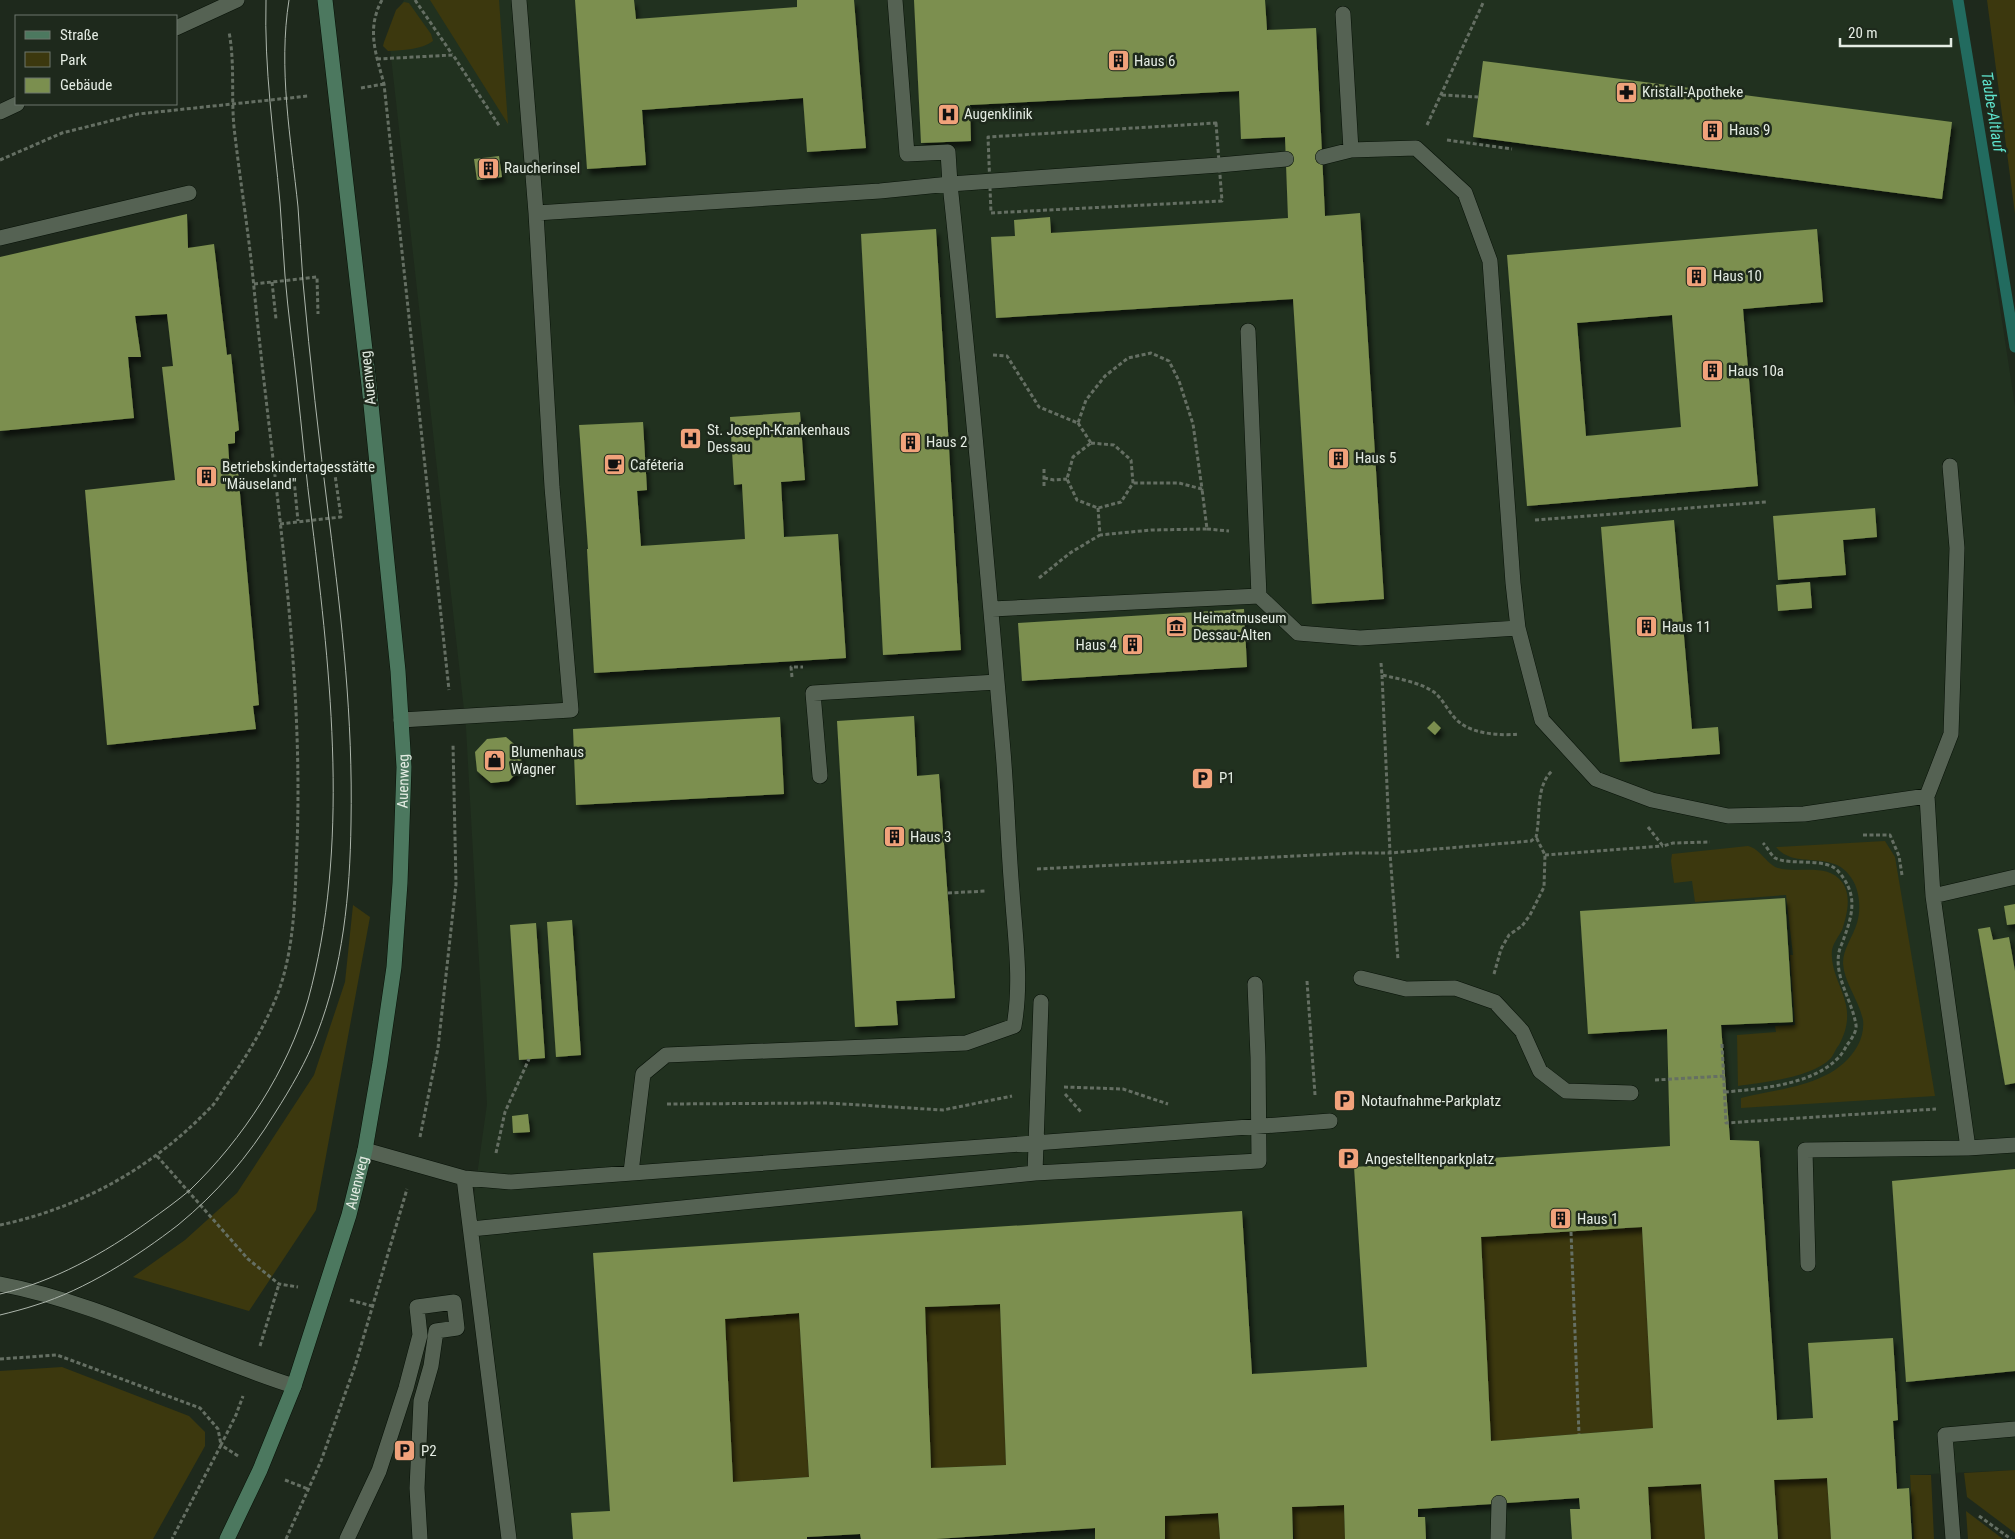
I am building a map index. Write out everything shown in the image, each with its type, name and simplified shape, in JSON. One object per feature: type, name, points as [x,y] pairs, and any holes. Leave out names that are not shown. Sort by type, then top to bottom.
[{"type":"main road","name":"Auenweg","points":[[227,1539],[260,1470],[294,1386],[349,1215],[365,1150],[380,1063],[394,967],[401,864],[404,767],[402,720],[368,376],[325,0]]},
{"type":"street","points":[[402,720],[571,710],[552,487],[536,213],[520,0]]},
{"type":"street","points":[[631,1172],[643,1074],[666,1055],[966,1043],[1014,1026],[1019,974],[992,610],[948,152],[907,154],[895,0]]},
{"type":"street","points":[[178,27],[231,3]]},
{"type":"street","points":[[1343,14],[1351,150]]},
{"type":"street","points":[[0,112],[15,105]]},
{"type":"street","points":[[1323,157],[1351,150],[1419,142],[1465,193],[1490,260],[1513,584],[1518,628],[1542,720],[1596,779],[1652,800],[1728,816],[1804,814],[1927,796]]},
{"type":"street","points":[[536,213],[880,191],[1286,159]]},
{"type":"street","points":[[0,238],[189,193]]},
{"type":"street","points":[[1248,331],[1258,596],[1298,633],[1360,638],[1518,628]]},
{"type":"street","points":[[1950,466],[1957,548],[1951,734],[1927,796],[1934,896],[1968,1148]]},
{"type":"street","points":[[992,610],[1258,596]]},
{"type":"street","points":[[820,776],[813,693],[997,682]]},
{"type":"street","points":[[1934,896],[2015,877]]},
{"type":"street","points":[[1361,978],[1406,989],[1455,988],[1496,1002],[1522,1032],[1540,1071],[1566,1091],[1631,1093]]},
{"type":"street","points":[[471,1229],[1035,1173],[1259,1161],[1255,984]]},
{"type":"street","points":[[1035,1173],[1041,1002]]},
{"type":"street","points":[[365,1150],[464,1178],[511,1182],[1324,1122]]},
{"type":"street","points":[[1808,1264],[1805,1150],[1968,1148],[2015,1145]]},
{"type":"street","points":[[464,1178],[509,1539]]},
{"type":"street","points":[[0,1284],[58,1297],[252,1373],[294,1386]]},
{"type":"street","points":[[347,1539],[378,1471],[406,1388],[420,1335],[417,1307],[454,1302],[457,1328],[436,1331],[431,1366],[421,1401],[417,1488],[420,1539]]},
{"type":"street","points":[[1953,1539],[1944,1435],[2015,1429]]},
{"type":"street","points":[[1498,1539],[1499,1503]]},
{"type":"path","points":[[415,0],[505,134]]},
{"type":"path","points":[[0,1225],[31,1218],[64,1207],[106,1188],[157,1156],[211,1107],[240,1067],[260,1030],[278,992],[289,951],[295,895],[298,756],[280,524],[233,104],[231,3]]},
{"type":"path","points":[[1483,3],[1461,47],[1442,95],[1419,142],[1512,149]]},
{"type":"path","points":[[377,59],[453,55]]},
{"type":"path","points":[[1442,95],[1478,96]]},
{"type":"path","points":[[0,160],[62,133],[138,114],[233,104]]},
{"type":"path","points":[[254,284],[285,279],[317,277],[318,314]]},
{"type":"path","points":[[272,282],[276,319]]},
{"type":"path","points":[[968,352],[1007,356],[1039,407],[1078,423],[1091,443]]},
{"type":"path","points":[[1009,609],[1033,583],[1070,553],[1100,535],[1151,530],[1207,529],[1193,424],[1179,381],[1169,361],[1151,353],[1128,358],[1105,376],[1086,400],[1078,423]]},
{"type":"path","points":[[1091,443],[1114,444],[1131,460],[1133,483],[1120,502],[1098,508],[1078,500],[1068,479],[1073,457],[1091,443]]},
{"type":"path","points":[[1044,469],[1044,486]]},
{"type":"path","points":[[280,524],[341,517],[335,475]]},
{"type":"path","points":[[1044,478],[1054,480],[1068,479]]},
{"type":"path","points":[[294,480],[298,521]]},
{"type":"path","points":[[1133,483],[1179,483],[1202,489]]},
{"type":"path","points":[[1509,522],[1766,502]]},
{"type":"path","points":[[1098,508],[1100,535]]},
{"type":"path","points":[[1378,637],[1382,675],[1390,853],[1398,965]]},
{"type":"path","points":[[1382,675],[1406,680],[1434,693],[1459,723],[1477,731],[1506,736],[1522,734]]},
{"type":"path","points":[[1011,871],[1355,853],[1390,853],[1531,841],[1536,837],[1539,827],[1538,808],[1544,778],[1554,769],[1559,775]]},
{"type":"path","points":[[1646,825],[1663,846]]},
{"type":"path","points":[[1854,835],[1890,835],[1899,856],[1904,884]]},
{"type":"path","points":[[1493,978],[1501,949],[1509,936],[1522,926],[1530,915],[1544,887],[1545,855],[1536,837]]},
{"type":"path","points":[[1725,1092],[1791,1083],[1819,1072],[1836,1060],[1850,1042],[1856,1028],[1853,1011],[1838,971],[1839,951],[1850,916],[1853,898],[1848,884],[1836,868],[1822,864],[1775,858],[1760,841],[1770,840]]},
{"type":"path","points":[[1545,855],[1663,846],[1673,843],[1712,842]]},
{"type":"path","points":[[948,893],[1012,890]]},
{"type":"path","points":[[1307,981],[1324,1122]]},
{"type":"path","points":[[1722,1044],[1726,1123],[1962,1107]]},
{"type":"path","points":[[490,1181],[505,1112],[529,1059]]},
{"type":"path","points":[[1650,1080],[1724,1076]]},
{"type":"path","points":[[1058,1086],[1123,1089],[1172,1105],[1206,1130]]},
{"type":"path","points":[[639,1105],[827,1103],[943,1110],[1020,1094]]},
{"type":"path","points":[[157,1156],[248,1259],[279,1284],[325,1292],[372,1306]]},
{"type":"path","points":[[1571,1232],[1579,1434]]},
{"type":"path","points":[[0,1359],[58,1355],[200,1408],[218,1429],[220,1445],[172,1539]]},
{"type":"path","points":[[286,1539],[308,1489]]},
{"type":"path","points":[[1950,1502],[1963,1504],[2011,1539]]},
{"type":"shaded area","points":[[404,0],[1953,0],[2015,406],[2015,1470],[1910,1475],[1914,1539],[501,1539],[471,1229],[487,1104],[466,728],[390,48],[397,11]]},
{"type":"green space","points":[[430,0],[499,0],[508,124]]},
{"type":"green space","points":[[1987,0],[2015,0],[2015,214]]},
{"type":"green space","points":[[404,2],[409,3],[431,34],[433,41],[417,48],[388,51],[383,46],[384,42],[396,10]]},
{"type":"green space","points":[[1885,841],[1895,857],[1935,1096],[1741,1108],[1741,1098],[1790,1088],[1822,1077],[1836,1069],[1848,1059],[1858,1045],[1863,1030],[1861,1013],[1846,978],[1843,963],[1846,947],[1858,918],[1859,901],[1855,884],[1844,870],[1835,864],[1793,858],[1784,854],[1776,847]]},
{"type":"green space","points":[[1748,846],[1756,850],[1778,868],[1828,872],[1836,876],[1845,887],[1848,899],[1847,912],[1842,930],[1832,950],[1832,957],[1834,971],[1846,1005],[1847,1020],[1839,1045],[1831,1058],[1823,1065],[1800,1075],[1738,1086],[1737,1035],[1776,1032],[1775,1026],[1795,1025],[1790,955],[1793,955],[1786,895],[1695,902],[1692,881],[1674,883],[1671,861],[1672,854]]},
{"type":"green space","points":[[353,905],[370,917],[316,1210],[249,1311],[133,1277],[185,1240],[237,1193],[314,1075],[345,982]]},
{"type":"green space","points":[[1642,1227],[1653,1428],[1491,1441],[1481,1237]]},
{"type":"green space","points":[[1000,1304],[1006,1465],[931,1468],[925,1307]]},
{"type":"green space","points":[[799,1313],[809,1477],[733,1482],[725,1319]]},
{"type":"green space","points":[[62,1367],[189,1416],[205,1432],[205,1446],[153,1539],[0,1539],[0,1371]]},
{"type":"green space","points":[[2015,1470],[2015,1533],[1967,1497],[1964,1473]]},
{"type":"green space","points":[[1910,1475],[1931,1475],[1934,1539],[1914,1539]]},
{"type":"green space","points":[[1827,1478],[1831,1539],[1778,1539],[1774,1480]]},
{"type":"green space","points":[[1701,1484],[1705,1539],[1651,1539],[1648,1487]]},
{"type":"green space","points":[[1344,1505],[1345,1539],[1294,1539],[1292,1507]]},
{"type":"green space","points":[[1966,1511],[2003,1539],[1968,1539]]},
{"type":"green space","points":[[1218,1513],[1220,1539],[1165,1539],[1165,1516]]},
{"type":"building","points":[[575,0],[634,0],[636,19],[797,7],[797,0],[854,0],[866,148],[807,152],[803,98],[642,110],[646,165],[587,169]]},
{"type":"building","points":[[914,0],[1265,0],[1267,30],[1316,28],[1325,216],[1360,213],[1384,599],[1312,604],[1293,299],[996,318],[991,237],[1015,236],[1014,220],[1050,217],[1051,233],[1288,218],[1285,137],[1241,139],[1239,91],[970,105],[971,141],[921,143]]},
{"type":"building","name":"Haus 9","points":[[1483,61],[1952,122],[1942,199],[1473,137]]},
{"type":"building","name":"Raucherinsel","points":[[499,156],[502,177],[477,180],[474,159]]},
{"type":"building","name":"Betriebskindertagesstätte \"Mäuseland\"","points":[[187,214],[188,248],[214,244],[227,355],[231,354],[239,430],[235,432],[235,443],[228,444],[230,472],[238,471],[259,705],[253,706],[256,729],[107,745],[85,490],[175,480],[162,367],[173,366],[167,314],[135,316],[141,357],[128,357],[134,418],[0,431],[0,257]]},
{"type":"building","name":"Haus 2","points":[[936,229],[961,650],[883,655],[861,234]]},
{"type":"building","points":[[1817,229],[1823,302],[1743,309],[1758,486],[1527,506],[1507,255]],"holes":[[[1672,315],[1681,427],[1586,436],[1577,323]]]},
{"type":"building","points":[[800,412],[805,480],[781,482],[784,537],[838,534],[846,658],[594,673],[579,425],[643,422],[647,490],[637,491],[641,546],[745,539],[742,484],[734,485],[730,417]]},
{"type":"building","points":[[1875,508],[1877,537],[1843,540],[1846,575],[1778,580],[1773,516]]},
{"type":"building","name":"Haus 11","points":[[1674,520],[1692,729],[1718,727],[1720,754],[1620,762],[1601,527]]},
{"type":"building","points":[[1810,582],[1812,608],[1778,611],[1776,585]]},
{"type":"building","name":"Haus 4","points":[[1244,609],[1247,667],[1022,681],[1018,623]]},
{"type":"building","name":"Haus 3","points":[[914,716],[917,776],[939,774],[955,998],[896,1001],[898,1025],[855,1027],[837,721]]},
{"type":"building","points":[[780,717],[784,794],[576,805],[573,729]]},
{"type":"building","points":[[1434,721],[1441,728],[1435,735],[1427,728]]},
{"type":"building","points":[[506,737],[520,749],[522,767],[509,781],[491,783],[477,771],[475,752],[487,739]]},
{"type":"building","name":"Haus 1","points":[[1785,898],[1793,1022],[1721,1025],[1730,1140],[1759,1141],[1777,1420],[1813,1418],[1808,1343],[1893,1338],[1898,1420],[1893,1421],[1897,1489],[1909,1488],[1912,1539],[1831,1539],[1827,1478],[1774,1480],[1778,1539],[1705,1539],[1701,1484],[1648,1487],[1651,1539],[1572,1539],[1570,1509],[1580,1509],[1579,1498],[1418,1509],[1418,1517],[1425,1517],[1426,1539],[1345,1539],[1344,1505],[1292,1507],[1293,1539],[1220,1539],[1218,1513],[1165,1516],[1165,1539],[1095,1539],[1095,1528],[936,1539],[861,1539],[860,1534],[807,1537],[807,1539],[573,1539],[571,1513],[610,1511],[593,1253],[1242,1211],[1252,1374],[1367,1367],[1354,1167],[1670,1146],[1667,1029],[1588,1034],[1580,911]],"holes":[[[1642,1227],[1653,1428],[1491,1441],[1481,1237]],[[1000,1304],[1006,1465],[931,1468],[925,1307]],[[799,1313],[809,1477],[733,1482],[725,1319]]]},
{"type":"building","points":[[2015,904],[2015,924],[2007,925],[2004,906]]},
{"type":"building","points":[[572,920],[581,1055],[556,1057],[547,922]]},
{"type":"building","points":[[536,923],[545,1058],[519,1060],[510,925]]},
{"type":"building","points":[[1990,927],[1993,940],[2009,937],[2015,971],[2015,1083],[2005,1085],[1978,929]]},
{"type":"building","points":[[528,1114],[530,1132],[513,1133],[512,1116]]},
{"type":"building","points":[[2015,1169],[2015,1371],[1906,1382],[1892,1181]]},
{"type":"waterway","name":"Taube-Altlauf","points":[[1958,0],[2015,347]]},
{"type":"tram line","points":[[0,1294],[20,1289],[59,1274],[115,1244],[170,1206],[190,1190],[209,1170],[245,1126],[276,1077],[289,1052],[308,1000],[321,942],[329,883],[333,823],[330,701],[319,581],[286,290],[266,51],[266,0]]},
{"type":"tram line","points":[[0,1315],[55,1299],[110,1271],[178,1225],[219,1187],[254,1145],[287,1094],[303,1065],[326,1009],[339,957],[349,876],[350,746],[346,670],[318,430],[303,282],[298,207],[289,130],[285,78],[286,26],[289,0]]},
{"type":"place","name":"Haus 6","points":[[1118,61]]},
{"type":"place","name":"Kristall-Apotheke","points":[[1626,92]]},
{"type":"place","name":"Augenklinik","points":[[948,114]]},
{"type":"place","name":"Haus 9","points":[[1713,130]]},
{"type":"place","name":"Raucherinsel","points":[[488,168]]},
{"type":"place","name":"Haus 10","points":[[1697,276]]},
{"type":"place","name":"Haus 10a","points":[[1712,371]]},
{"type":"place","name":"St. Joseph-Krankenhaus Dessau","points":[[691,439]]},
{"type":"place","name":"Haus 2","points":[[910,442]]},
{"type":"place","name":"Haus 5","points":[[1339,458]]},
{"type":"place","name":"Caféteria","points":[[614,465]]},
{"type":"place","name":"Betriebskindertagesstätte \"Mäuseland\"","points":[[206,476]]},
{"type":"place","name":"Heimatmuseum Dessau-Alten","points":[[1177,627]]},
{"type":"place","name":"Haus 11","points":[[1646,627]]},
{"type":"place","name":"Haus 4","points":[[1133,645]]},
{"type":"place","name":"Blumenhaus Wagner","points":[[495,761]]},
{"type":"place","name":"P1","points":[[1203,778]]},
{"type":"place","name":"Haus 3","points":[[894,837]]},
{"type":"place","name":"Notaufnahme-Parkplatz","points":[[1345,1101]]},
{"type":"place","name":"Angestelltenparkplatz","points":[[1349,1159]]},
{"type":"place","name":"Haus 1","points":[[1561,1219]]},
{"type":"place","name":"P2","points":[[405,1451]]}]
